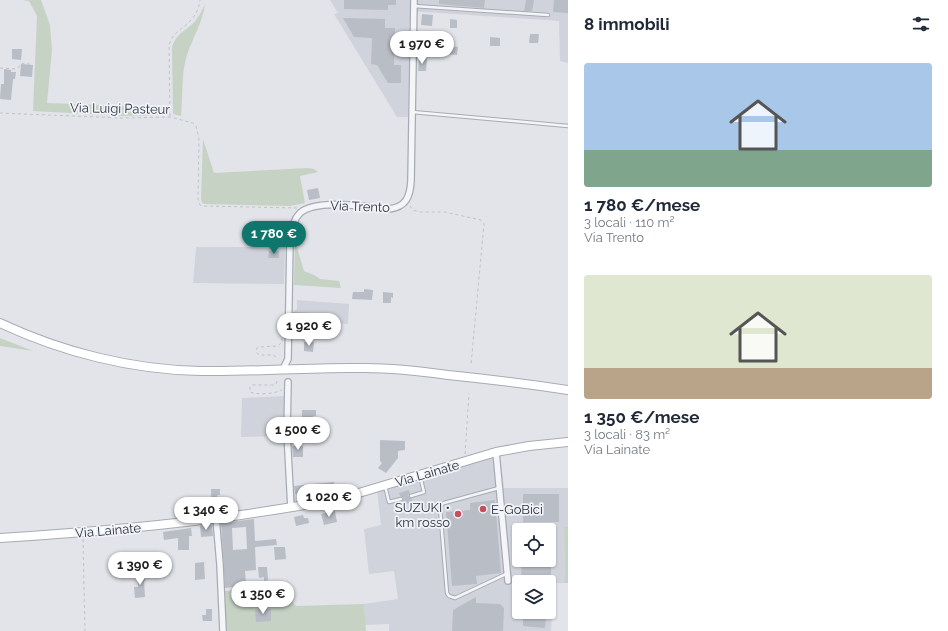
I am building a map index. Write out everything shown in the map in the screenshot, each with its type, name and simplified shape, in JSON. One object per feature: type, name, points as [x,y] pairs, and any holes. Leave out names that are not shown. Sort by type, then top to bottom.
[{"type":"main road","points":[[0,323],[45,342],[83,354],[121,362],[176,370],[396,369],[568,390]]},
{"type":"main road","name":"Via Lainate","points":[[0,538],[124,529],[317,504],[342,498],[496,452],[529,446],[568,442]]},
{"type":"street","name":"Via Trento","points":[[306,209],[316,206],[341,205],[389,209],[402,205],[406,201],[411,188],[414,3]]},
{"type":"street","points":[[283,369],[288,359],[290,239],[295,220],[300,213],[306,209]]},
{"type":"street","points":[[288,359],[294,369]]},
{"type":"street","points":[[288,382],[287,433],[291,508]]},
{"type":"street","points":[[496,452],[508,581]]},
{"type":"street","points":[[216,518],[223,631]]},
{"type":"lane","points":[[414,3],[548,15]]},
{"type":"lane","points":[[412,112],[568,126]]},
{"type":"lane","points":[[411,496],[424,492],[420,475]]},
{"type":"lane","points":[[385,485],[389,502],[401,499]]},
{"type":"lane","points":[[499,488],[441,505],[440,508],[447,593],[455,598],[507,574]]},
{"type":"path","points":[[170,117],[169,45],[173,36],[196,14],[200,0]]},
{"type":"path","points":[[0,68],[17,69],[23,63],[30,64]]},
{"type":"path","name":"Via Luigi Pasteur","points":[[0,113],[122,118],[170,117],[193,122],[196,126],[199,139],[198,199],[200,205],[306,209]]},
{"type":"path","points":[[406,201],[413,210],[419,212],[445,212],[482,220],[484,224],[471,365]]},
{"type":"path","points":[[276,357],[273,355],[259,355],[256,351],[257,348],[278,346],[282,342],[283,328],[289,327]]},
{"type":"path","points":[[277,381],[274,385],[252,385],[250,387],[250,392],[277,393],[283,390],[288,390]]},
{"type":"path","points":[[465,462],[469,393]]},
{"type":"path","points":[[83,532],[85,631]]},
{"type":"shaded area","points":[[330,0],[568,0],[568,63],[560,61],[559,21],[410,11],[408,117],[397,117],[334,14],[338,13]]},
{"type":"shaded area","points":[[196,247],[285,247],[284,284],[193,283]]},
{"type":"shaded area","points":[[297,300],[349,304],[348,324],[293,321],[293,312],[297,309]]},
{"type":"shaded area","points":[[284,396],[284,436],[241,437],[242,398]]},
{"type":"shaded area","points":[[500,456],[504,488],[568,488],[568,527],[564,527],[565,583],[556,583],[556,575],[512,575],[512,619],[552,619],[551,631],[389,631],[389,624],[365,625],[364,604],[398,599],[394,571],[369,574],[364,529],[381,525],[377,490]]},
{"type":"green space","points":[[22,0],[41,0],[50,25],[52,50],[47,103],[162,107],[162,115],[123,116],[33,111],[37,16],[29,1]]},
{"type":"green space","points":[[205,3],[198,29],[189,48],[185,62],[181,116],[173,114],[172,47],[179,35],[193,24]]},
{"type":"green space","points":[[203,139],[214,173],[308,168],[314,169],[318,172],[300,176],[305,203],[290,206],[202,203]]},
{"type":"green space","points":[[295,241],[304,271],[320,279],[339,281],[341,288],[294,285]]},
{"type":"green space","points":[[0,338],[33,351],[0,346]]},
{"type":"green space","points":[[564,527],[568,527],[568,583],[565,583]]},
{"type":"green space","points":[[276,586],[296,606],[364,604],[366,631],[227,631],[223,591]]},
{"type":"building","points":[[344,0],[396,0],[396,5],[388,5],[388,10],[344,9]]},
{"type":"building","points":[[439,0],[485,0],[484,8],[439,4]]},
{"type":"building","points":[[526,0],[534,0],[532,11],[524,11]]},
{"type":"building","points":[[554,0],[568,0],[568,13],[553,12]]},
{"type":"building","points":[[422,14],[433,15],[432,26],[421,25]]},
{"type":"building","points":[[343,18],[385,19],[385,28],[395,28],[394,65],[401,65],[401,83],[388,83],[377,65],[371,64],[372,38],[354,37]]},
{"type":"building","points":[[450,19],[457,20],[457,28],[450,28]]},
{"type":"building","points":[[530,34],[539,34],[538,43],[529,43]]},
{"type":"building","points":[[490,37],[500,38],[500,46],[490,46]]},
{"type":"building","points":[[447,46],[458,47],[457,55],[446,54]]},
{"type":"building","points":[[12,49],[22,49],[21,60],[12,59]]},
{"type":"building","points":[[419,59],[427,59],[426,71],[418,71]]},
{"type":"building","points":[[21,64],[33,65],[32,77],[20,76]]},
{"type":"building","points":[[4,69],[11,70],[11,72],[16,72],[15,79],[13,79],[11,100],[0,99],[1,84],[4,84]]},
{"type":"building","points":[[318,188],[320,198],[309,200],[307,190]]},
{"type":"building","points":[[269,251],[279,251],[279,258],[268,258]]},
{"type":"building","points":[[364,289],[373,290],[372,300],[352,299],[353,292],[364,292]]},
{"type":"building","points":[[383,292],[393,293],[391,303],[383,303]]},
{"type":"building","points":[[293,312],[315,313],[314,322],[293,321]]},
{"type":"building","points":[[304,342],[314,342],[313,352],[304,351]]},
{"type":"building","points":[[302,410],[316,410],[316,416],[313,416],[313,423],[302,423]]},
{"type":"building","points":[[380,440],[405,441],[405,450],[398,451],[398,458],[386,473],[378,468],[382,463],[380,461]]},
{"type":"building","points":[[292,446],[303,446],[303,457],[293,457]]},
{"type":"building","points":[[334,482],[334,490],[295,494],[294,486]]},
{"type":"building","points":[[211,489],[220,489],[220,495],[217,495],[218,511],[212,511]]},
{"type":"building","points":[[409,490],[410,494],[408,495],[413,502],[403,505],[402,502],[404,498],[400,496],[399,493]]},
{"type":"building","points":[[523,494],[559,494],[559,522],[523,522]]},
{"type":"building","points":[[495,500],[501,573],[476,576],[477,584],[452,586],[446,512],[470,510],[470,503]]},
{"type":"building","points":[[335,511],[337,522],[324,525],[321,514]]},
{"type":"building","points":[[303,515],[304,518],[308,518],[309,523],[296,526],[294,517]]},
{"type":"building","points":[[254,519],[255,541],[276,539],[277,545],[255,547],[256,570],[245,571],[246,584],[242,584],[242,586],[225,588],[221,523]],"holes":[[[246,527],[247,549],[233,550],[232,528]]]},
{"type":"building","points":[[212,525],[213,536],[201,537],[200,526]]},
{"type":"building","points":[[191,528],[192,536],[189,536],[189,550],[178,550],[178,538],[164,540],[163,532]]},
{"type":"building","points":[[274,547],[285,547],[286,559],[275,560]]},
{"type":"building","points":[[204,562],[205,579],[195,580],[195,563]]},
{"type":"building","points":[[258,567],[267,567],[268,580],[264,581],[264,577],[259,578]]},
{"type":"building","points":[[522,567],[551,567],[551,575],[521,575]]},
{"type":"building","points":[[138,573],[145,573],[145,597],[135,598],[134,587],[138,587]]},
{"type":"building","points":[[476,597],[476,603],[500,604],[504,608],[503,631],[452,631],[453,610]]},
{"type":"building","points":[[206,609],[212,609],[212,621],[203,621],[202,615],[206,615]]},
{"type":"building","points":[[271,609],[271,621],[256,622],[255,610]]},
{"type":"building","points":[[523,619],[546,619],[545,628],[523,626]]},
{"type":"place","name":"E-GoBici","points":[[483,509]]},
{"type":"place","name":"SUZUKI • km rosso","points":[[458,514]]}]
